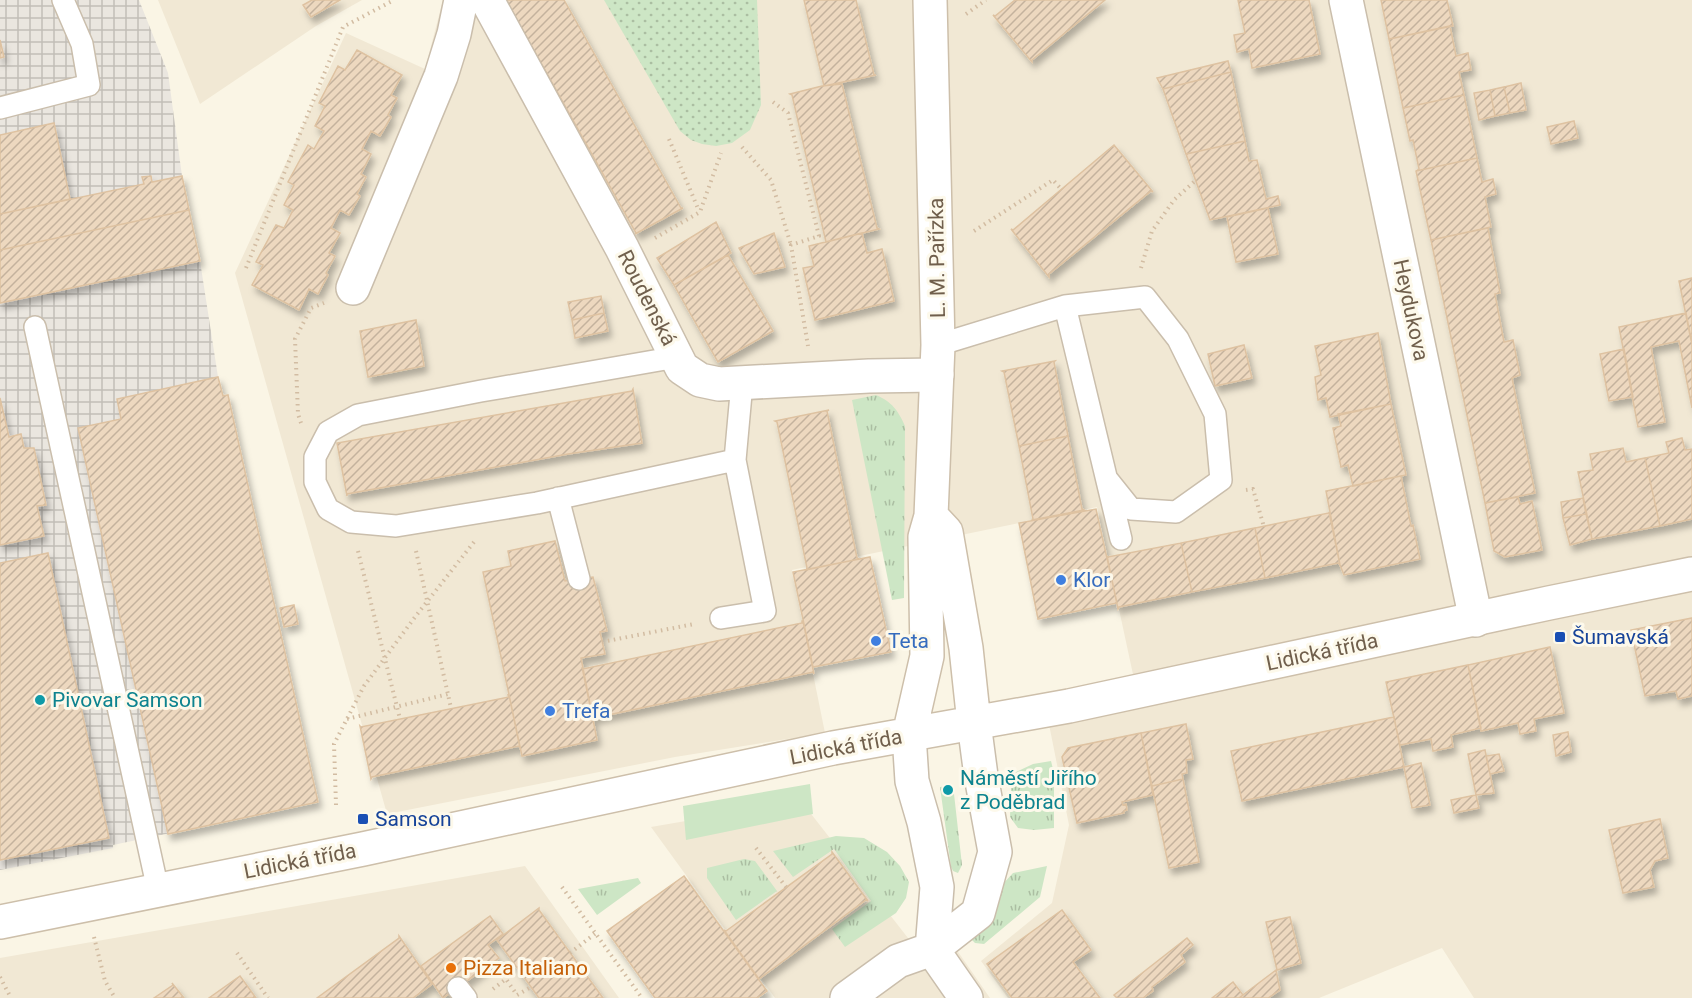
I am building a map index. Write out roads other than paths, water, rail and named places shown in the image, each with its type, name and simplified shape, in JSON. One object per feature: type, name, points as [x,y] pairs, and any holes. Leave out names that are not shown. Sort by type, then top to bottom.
[{"type":"street","points":[[353,288],[441,76],[454,34],[461,0]]},
{"type":"street","name":"Roudenská","points":[[488,0],[629,262],[682,368],[700,380],[719,384],[869,376],[938,360]]},
{"type":"street","name":"L. M. Pařízka","points":[[930,0],[938,360],[931,516],[925,537],[927,656],[909,735],[912,781],[924,822],[937,887],[932,949]]},
{"type":"street","name":"Heydukova","points":[[1346,0],[1476,620]]},
{"type":"street","points":[[847,998],[898,961],[932,949],[978,913],[995,852],[981,776],[966,648],[946,532],[931,516]]},
{"type":"street","name":"Lidická třída","points":[[0,922],[375,846],[807,754],[1081,703],[1692,574]]},
{"type":"street","points":[[932,949],[966,998]]},
{"type":"lane","points":[[0,108],[89,85],[82,44],[63,0]]},
{"type":"lane","points":[[938,360],[1065,306],[1144,297],[1178,339],[1215,414],[1221,480],[1176,512],[1131,509],[1107,479]]},
{"type":"lane","points":[[1065,306],[1121,539]]},
{"type":"lane","points":[[34,327],[158,890]]},
{"type":"lane","points":[[677,357],[358,415],[328,432],[315,457],[315,482],[328,509],[351,522],[396,526],[558,498],[735,460]]},
{"type":"lane","points":[[721,618],[765,610],[735,460],[742,383]]},
{"type":"lane","points":[[558,498],[579,579]]},
{"type":"place","name":"Klor","points":[[1061,580]]},
{"type":"place","name":"Šumavská","points":[[1560,637]]},
{"type":"place","name":"Teta","points":[[876,641]]},
{"type":"place","name":"Pivovar Samson","points":[[40,700]]},
{"type":"place","name":"Trefa","points":[[550,711]]},
{"type":"place","name":"Náměstí Jiřího z Poděbrad","points":[[948,790]]},
{"type":"place","name":"Samson","points":[[363,819]]},
{"type":"place","name":"Pizza Italiano","points":[[451,968]]}]
